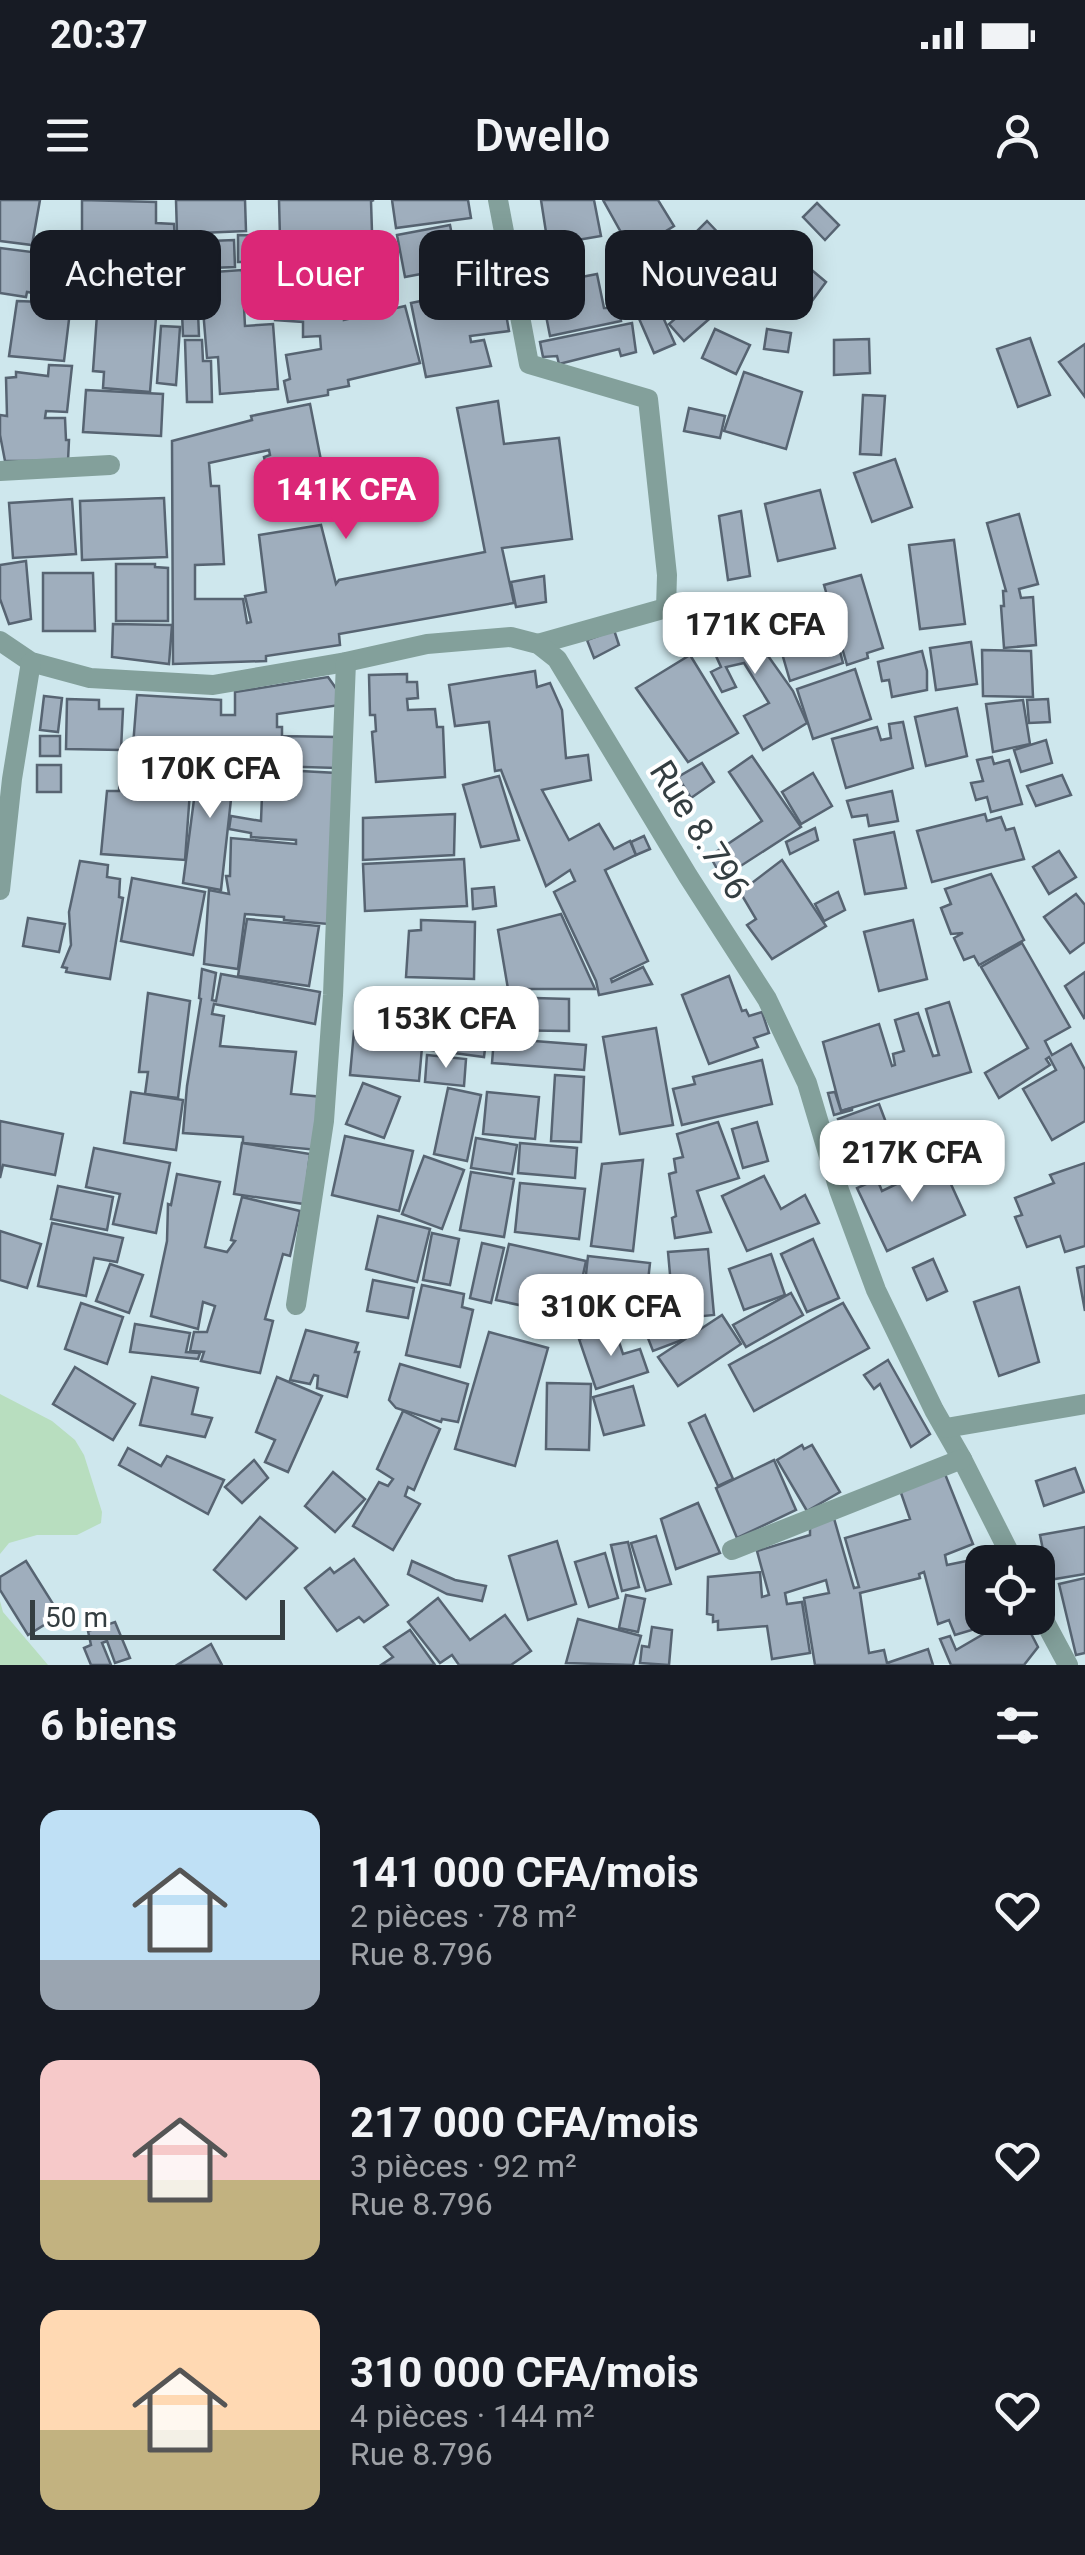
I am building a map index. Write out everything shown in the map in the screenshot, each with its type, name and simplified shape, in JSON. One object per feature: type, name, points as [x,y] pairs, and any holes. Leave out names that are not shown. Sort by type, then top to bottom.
[{"type":"street","points":[[0,641],[30,662],[90,678],[213,685],[427,644],[510,637],[538,644],[666,608],[667,575],[648,399],[529,364],[498,200]]},
{"type":"street","points":[[0,472],[110,465]]},
{"type":"street","name":"Rue 8.796","points":[[538,644],[558,659],[688,876],[767,998],[807,1083],[876,1290],[1005,1545]]},
{"type":"street","points":[[0,890],[30,662]]},
{"type":"street","points":[[296,1304],[324,1121],[346,662]]},
{"type":"street","points":[[946,1428],[1085,1404]]},
{"type":"street","points":[[732,1550],[962,1459]]},
{"type":"street","points":[[1051,1635],[1064,1664]]},
{"type":"green space","points":[[0,1394],[52,1421],[75,1440],[84,1455],[102,1512],[101,1523],[77,1535],[37,1535],[9,1543],[0,1554]]},
{"type":"green space","points":[[0,1601],[3,1612],[48,1665],[0,1665]]},
{"type":"building","points":[[0,200],[40,200],[35,230],[30,230],[30,245],[0,241]]},
{"type":"building","points":[[82,200],[156,202],[156,223],[174,224],[174,230],[82,230]]},
{"type":"building","points":[[176,200],[245,200],[246,230],[177,230]]},
{"type":"building","points":[[279,200],[374,200],[372,230],[280,230]]},
{"type":"building","points":[[392,200],[468,200],[471,218],[396,228]]},
{"type":"building","points":[[541,200],[594,200],[601,236],[585,239],[585,230],[546,230]]},
{"type":"building","points":[[603,200],[658,200],[674,226],[668,230],[620,230]]},
{"type":"building","points":[[817,203],[839,225],[825,240],[803,217]]},
{"type":"building","points":[[707,221],[716,230],[698,230]]},
{"type":"building","points":[[450,225],[451,230],[424,230]]},
{"type":"building","points":[[419,231],[419,274],[405,277],[399,235]]},
{"type":"building","points":[[238,235],[241,235],[241,262]]},
{"type":"building","points":[[234,240],[235,267],[221,268],[221,241]]},
{"type":"building","points":[[0,248],[30,252],[30,292],[26,297],[0,293]]},
{"type":"building","points":[[241,270],[241,320],[245,320],[245,326],[273,324],[278,389],[220,394],[218,357],[207,358],[204,320],[221,320],[221,272]]},
{"type":"building","points":[[813,271],[826,282],[813,300]]},
{"type":"building","points":[[597,274],[605,320],[621,321],[550,336],[547,320],[585,320],[585,276]]},
{"type":"building","points":[[17,301],[30,301],[30,320],[69,320],[64,361],[9,356]]},
{"type":"building","points":[[419,301],[419,320],[507,320],[509,331],[470,336],[471,342],[484,340],[491,366],[426,377],[411,303]]},
{"type":"building","points":[[405,306],[420,363],[348,380],[349,386],[328,390],[328,395],[288,402],[284,381],[290,379],[286,355],[321,349],[320,336],[303,337],[303,322],[275,320],[399,320],[399,307]]},
{"type":"building","points":[[97,320],[156,320],[150,392],[103,388],[104,372],[93,371]]},
{"type":"building","points":[[182,320],[198,320],[199,336],[183,336]]},
{"type":"building","points":[[640,320],[664,320],[675,344],[654,353]]},
{"type":"building","points":[[674,320],[708,320],[684,341],[669,324]]},
{"type":"building","points":[[632,323],[636,352],[621,356],[619,349],[559,364],[557,356],[543,357],[540,342]]},
{"type":"building","points":[[161,326],[180,327],[176,385],[157,383]]},
{"type":"building","points":[[715,329],[750,345],[736,374],[702,358]]},
{"type":"building","points":[[767,329],[791,333],[788,352],[764,349]]},
{"type":"building","points":[[1030,338],[1050,395],[1018,407],[997,349]]},
{"type":"building","points":[[869,339],[870,373],[834,375],[834,340]]},
{"type":"building","points":[[185,340],[202,340],[203,361],[211,361],[212,402],[187,402]]},
{"type":"building","points":[[1085,344],[1085,397],[1059,362]]},
{"type":"building","points":[[49,365],[72,366],[67,412],[46,411],[45,418],[65,418],[68,461],[5,461],[0,415],[7,416],[6,378],[16,377],[16,372],[48,376]]},
{"type":"building","points":[[744,372],[802,392],[786,449],[724,431]]},
{"type":"building","points":[[86,390],[163,394],[161,436],[83,432]]},
{"type":"building","points":[[863,395],[885,396],[881,455],[860,454]]},
{"type":"building","points":[[498,401],[504,444],[559,438],[572,539],[502,548],[514,603],[339,634],[340,645],[266,656],[266,661],[173,664],[172,441],[252,420],[251,416],[310,404],[327,491],[273,495],[264,457],[270,455],[269,450],[209,463],[211,486],[219,486],[224,564],[195,565],[195,599],[243,599],[247,623],[251,622],[245,596],[266,592],[259,535],[321,525],[336,584],[339,580],[485,552],[457,408]]},
{"type":"building","points":[[689,408],[725,416],[720,438],[684,431]]},
{"type":"building","points":[[895,459],[912,507],[872,522],[854,473]]},
{"type":"building","points":[[820,490],[835,548],[778,561],[765,504]]},
{"type":"building","points":[[164,498],[167,557],[82,560],[80,501]]},
{"type":"building","points":[[72,499],[76,554],[13,558],[9,503]]},
{"type":"building","points":[[741,511],[750,576],[728,580],[719,516]]},
{"type":"building","points":[[1019,514],[1038,584],[1019,589],[1021,598],[1033,597],[1036,645],[1004,648],[1001,606],[1006,591],[987,523]]},
{"type":"building","points":[[954,540],[965,624],[920,629],[909,545]]},
{"type":"building","points":[[26,561],[31,619],[9,624],[0,599],[0,565]]},
{"type":"building","points":[[116,564],[168,568],[168,621],[116,621]]},
{"type":"building","points":[[43,573],[93,573],[95,631],[43,631]]},
{"type":"building","points":[[861,575],[883,648],[847,665],[824,585]]},
{"type":"building","points":[[544,576],[546,602],[516,607],[511,582]]},
{"type":"building","points":[[746,606],[758,646],[745,650],[749,659],[766,653],[793,691],[807,723],[763,750],[744,716],[769,703],[744,663],[726,667],[736,687],[722,692],[711,672],[721,667],[711,645],[715,644],[709,616]]},
{"type":"building","points":[[831,617],[843,663],[790,681],[779,643],[812,633],[810,623]]},
{"type":"building","points":[[113,624],[172,625],[169,664],[112,657]]},
{"type":"building","points":[[614,630],[619,645],[594,658],[587,640]]},
{"type":"building","points":[[971,642],[977,684],[936,690],[930,648]]},
{"type":"building","points":[[982,650],[1031,651],[1033,697],[983,696]]},
{"type":"building","points":[[922,651],[927,690],[892,697],[889,680],[882,681],[878,662]]},
{"type":"building","points":[[690,655],[738,733],[688,762],[636,688]]},
{"type":"building","points":[[855,669],[871,719],[813,739],[797,689]]},
{"type":"building","points":[[535,671],[537,687],[550,683],[562,710],[566,758],[588,755],[591,780],[542,790],[569,840],[599,824],[614,849],[630,841],[636,855],[605,870],[648,961],[611,979],[612,982],[643,967],[652,984],[599,995],[554,892],[575,881],[570,870],[546,886],[501,770],[495,771],[489,722],[455,726],[449,685]]},
{"type":"building","points":[[407,674],[407,682],[417,682],[418,698],[407,699],[408,710],[435,709],[437,727],[443,727],[445,777],[376,782],[372,732],[376,731],[375,715],[370,715],[369,675]]},
{"type":"building","points":[[328,677],[340,694],[340,705],[277,714],[277,727],[282,727],[282,736],[337,737],[337,768],[236,765],[236,754],[133,746],[137,695],[221,700],[221,715],[235,715],[235,692]]},
{"type":"building","points":[[44,696],[62,698],[58,732],[40,730]]},
{"type":"building","points":[[67,699],[99,700],[99,709],[123,709],[121,750],[66,749]]},
{"type":"building","points":[[1048,699],[1050,722],[1029,723],[1027,700]]},
{"type":"building","points":[[1023,700],[1030,744],[993,752],[986,704]]},
{"type":"building","points":[[957,708],[967,756],[926,766],[915,717]]},
{"type":"building","points":[[903,722],[913,768],[846,788],[832,739],[877,727],[881,740],[891,738],[889,724]]},
{"type":"building","points":[[40,736],[60,736],[60,756],[40,756]]},
{"type":"building","points":[[1046,740],[1052,763],[1021,772],[1014,750]]},
{"type":"building","points":[[200,754],[236,754],[221,890],[183,883]]},
{"type":"building","points":[[752,756],[801,827],[722,878],[710,856],[762,821],[729,772]]},
{"type":"building","points":[[992,757],[994,764],[1009,760],[1022,804],[991,812],[987,797],[976,800],[971,783],[983,781],[977,760]]},
{"type":"building","points":[[121,758],[192,764],[185,860],[101,854],[107,791],[119,791]]},
{"type":"building","points":[[702,763],[714,782],[691,798],[678,777]]},
{"type":"building","points":[[37,765],[61,765],[61,792],[37,792]]},
{"type":"building","points":[[263,769],[337,773],[328,924],[245,914],[238,969],[204,964],[209,890],[229,894],[226,876],[230,876],[231,838],[296,844],[296,840],[251,837],[251,833],[229,829],[231,816],[261,821]]},
{"type":"building","points":[[813,773],[832,806],[801,824],[782,792]]},
{"type":"building","points":[[1062,775],[1071,795],[1036,806],[1027,786]]},
{"type":"building","points":[[499,776],[519,840],[481,847],[463,785]]},
{"type":"building","points":[[892,791],[898,821],[869,826],[867,815],[852,817],[847,801]]},
{"type":"building","points":[[455,814],[454,855],[363,860],[363,818]]},
{"type":"building","points":[[985,814],[987,821],[1001,817],[1006,830],[1014,828],[1024,859],[932,882],[917,831]]},
{"type":"building","points":[[815,828],[818,840],[790,854],[786,842]]},
{"type":"building","points":[[894,832],[906,888],[865,894],[854,840]]},
{"type":"building","points":[[644,836],[650,849],[636,855],[631,842]]},
{"type":"building","points":[[1059,851],[1076,877],[1049,894],[1033,867]]},
{"type":"building","points":[[464,859],[467,906],[365,911],[363,864]]},
{"type":"building","points":[[782,860],[826,926],[772,959],[747,925],[756,919],[740,892]]},
{"type":"building","points":[[80,861],[108,865],[107,877],[120,879],[119,897],[123,898],[110,979],[66,972],[67,968],[62,967],[71,945],[69,912]]},
{"type":"building","points":[[991,874],[1024,940],[979,965],[974,956],[964,960],[954,938],[963,933],[951,934],[941,908],[951,904],[945,889]]},
{"type":"building","points":[[132,878],[205,892],[193,955],[121,941]]},
{"type":"building","points":[[494,887],[496,906],[473,909],[472,889]]},
{"type":"building","points":[[838,892],[845,910],[824,921],[815,904]]},
{"type":"building","points":[[1076,894],[1085,905],[1085,942],[1070,953],[1044,917]]},
{"type":"building","points":[[561,914],[595,989],[508,989],[498,930]]},
{"type":"building","points":[[28,918],[65,924],[59,952],[23,946]]},
{"type":"building","points":[[247,919],[319,926],[309,986],[238,976]]},
{"type":"building","points":[[421,920],[475,922],[474,979],[406,977],[409,931],[421,930]]},
{"type":"building","points":[[913,920],[927,979],[879,991],[864,932]]},
{"type":"building","points":[[1022,943],[1070,1027],[1045,1041],[1052,1055],[1071,1044],[1085,1070],[1085,1121],[1052,1140],[1023,1089],[1056,1070],[1049,1057],[1046,1059],[1050,1065],[999,1098],[985,1073],[1028,1048],[981,967]]},
{"type":"building","points":[[202,969],[216,973],[212,1000],[216,1001],[221,974],[320,992],[315,1024],[214,1004],[212,1014],[224,1016],[220,1046],[296,1052],[291,1094],[323,1097],[318,1150],[243,1143],[243,1137],[183,1133]]},
{"type":"building","points":[[1085,972],[1085,1017],[1084,1018],[1065,986]]},
{"type":"building","points":[[729,976],[742,1011],[746,1010],[749,1016],[762,1012],[769,1033],[754,1038],[758,1047],[709,1064],[682,995]]},
{"type":"building","points":[[148,993],[190,1001],[178,1098],[145,1094],[148,1072],[139,1072]]},
{"type":"building","points":[[495,997],[569,999],[569,1031],[495,1030]]},
{"type":"building","points":[[437,1001],[490,1008],[484,1057],[431,1050]]},
{"type":"building","points":[[949,1002],[971,1072],[841,1111],[823,1042],[879,1024],[892,1066],[893,1054],[904,1051],[895,1020],[918,1013],[933,1056],[939,1055],[926,1009]]},
{"type":"building","points":[[656,1028],[673,1125],[620,1134],[603,1037]]},
{"type":"building","points":[[354,1031],[423,1036],[419,1081],[350,1075]]},
{"type":"building","points":[[494,1038],[586,1045],[584,1070],[492,1063]]},
{"type":"building","points":[[427,1055],[466,1059],[464,1086],[425,1082]]},
{"type":"building","points":[[762,1060],[772,1104],[682,1125],[673,1089],[695,1084],[693,1077]]},
{"type":"building","points":[[555,1075],[584,1077],[581,1142],[551,1141]]},
{"type":"building","points":[[363,1083],[400,1097],[384,1138],[346,1124]]},
{"type":"building","points":[[448,1088],[481,1095],[467,1161],[434,1154]]},
{"type":"building","points":[[131,1092],[183,1100],[176,1150],[124,1143]]},
{"type":"building","points":[[487,1092],[539,1097],[535,1139],[483,1134]]},
{"type":"building","points":[[835,1092],[841,1111],[852,1110],[834,1115],[828,1093]]},
{"type":"building","points":[[879,1104],[901,1162],[859,1177],[838,1119]]},
{"type":"building","points":[[0,1121],[63,1134],[55,1175],[3,1165],[0,1178]]},
{"type":"building","points":[[718,1122],[739,1178],[697,1191],[711,1232],[675,1238],[672,1218],[676,1216],[669,1174],[676,1172],[674,1159],[683,1157],[677,1134]]},
{"type":"building","points":[[757,1122],[768,1161],[743,1168],[732,1129]]},
{"type":"building","points":[[345,1136],[413,1151],[399,1211],[332,1195]]},
{"type":"building","points":[[476,1138],[517,1145],[512,1174],[471,1168]]},
{"type":"building","points":[[242,1143],[310,1154],[304,1204],[234,1194]]},
{"type":"building","points":[[520,1143],[577,1148],[575,1178],[518,1173]]},
{"type":"building","points":[[94,1148],[170,1163],[156,1233],[113,1224],[120,1194],[86,1187]]},
{"type":"building","points":[[424,1156],[464,1170],[442,1229],[402,1214]]},
{"type":"building","points":[[939,1158],[965,1215],[887,1251],[857,1188],[877,1179],[882,1191],[926,1170],[923,1165]]},
{"type":"building","points":[[643,1160],[633,1251],[591,1246],[602,1164]]},
{"type":"building","points":[[1085,1163],[1085,1246],[1065,1252],[1060,1236],[1027,1247],[1015,1217],[1022,1215],[1015,1198],[1054,1183],[1050,1175]]},
{"type":"building","points":[[471,1172],[514,1179],[504,1237],[460,1230]]},
{"type":"building","points":[[177,1174],[220,1182],[205,1247],[227,1252],[235,1241],[231,1240],[242,1197],[300,1211],[290,1256],[283,1254],[265,1319],[273,1321],[260,1373],[201,1361],[204,1352],[190,1351],[194,1332],[207,1332],[215,1306],[203,1302],[198,1329],[151,1316],[167,1241],[168,1204],[171,1205]]},
{"type":"building","points":[[764,1176],[781,1209],[805,1195],[819,1223],[747,1251],[722,1196]]},
{"type":"building","points":[[520,1183],[585,1189],[579,1239],[515,1232]]},
{"type":"building","points":[[58,1186],[113,1197],[107,1230],[51,1219]]},
{"type":"building","points":[[378,1216],[430,1229],[417,1282],[366,1269]]},
{"type":"building","points":[[52,1223],[123,1238],[117,1262],[94,1258],[86,1296],[38,1286]]},
{"type":"building","points":[[0,1231],[41,1244],[27,1288],[0,1280]]},
{"type":"building","points":[[432,1233],[459,1239],[450,1285],[423,1280]]},
{"type":"building","points":[[813,1239],[839,1298],[807,1312],[781,1254]]},
{"type":"building","points":[[482,1243],[504,1248],[491,1303],[470,1298]]},
{"type":"building","points":[[509,1244],[586,1261],[574,1317],[496,1300]]},
{"type":"building","points":[[708,1249],[714,1315],[674,1319],[668,1252]]},
{"type":"building","points":[[771,1254],[785,1295],[744,1310],[729,1269]]},
{"type":"building","points":[[588,1256],[650,1263],[643,1326],[581,1320]]},
{"type":"building","points":[[933,1259],[947,1291],[927,1300],[913,1268]]},
{"type":"building","points":[[110,1264],[143,1275],[129,1313],[96,1301]]},
{"type":"building","points":[[1085,1266],[1085,1311],[1077,1268]]},
{"type":"building","points":[[373,1280],[414,1288],[408,1318],[367,1311]]},
{"type":"building","points":[[422,1285],[464,1294],[462,1307],[473,1310],[460,1367],[406,1355]]},
{"type":"building","points":[[1019,1287],[1039,1362],[999,1376],[974,1302]]},
{"type":"building","points":[[791,1293],[803,1315],[746,1347],[733,1325]]},
{"type":"building","points":[[81,1303],[123,1317],[107,1364],[65,1349]]},
{"type":"building","points":[[843,1303],[869,1348],[754,1411],[729,1365]]},
{"type":"building","points":[[722,1315],[741,1344],[678,1386],[658,1357]]},
{"type":"building","points":[[675,1322],[682,1340],[653,1351],[646,1333]]},
{"type":"building","points":[[135,1324],[190,1333],[186,1352],[200,1353],[198,1359],[130,1352]]},
{"type":"building","points":[[614,1327],[623,1354],[640,1349],[648,1372],[596,1389],[579,1339]]},
{"type":"building","points":[[306,1330],[358,1343],[347,1397],[317,1388],[318,1376],[314,1375],[310,1384],[290,1380]]},
{"type":"building","points":[[489,1332],[548,1348],[515,1466],[455,1449]]},
{"type":"building","points":[[888,1360],[930,1434],[911,1447],[880,1384],[874,1389],[864,1375]]},
{"type":"building","points":[[400,1364],[468,1384],[458,1422],[441,1422],[396,1408],[389,1400]]},
{"type":"building","points":[[75,1367],[135,1404],[113,1440],[53,1404]]},
{"type":"building","points":[[152,1377],[198,1388],[192,1414],[212,1418],[205,1437],[140,1425]]},
{"type":"building","points":[[277,1377],[322,1396],[288,1472],[265,1462],[275,1440],[256,1432]]},
{"type":"building","points":[[547,1383],[591,1384],[589,1450],[546,1449]]},
{"type":"building","points":[[633,1386],[644,1425],[604,1435],[593,1397]]},
{"type":"building","points":[[403,1411],[440,1429],[414,1490],[408,1487],[405,1496],[420,1504],[393,1550],[353,1526],[379,1482],[388,1486],[393,1479],[377,1469]]},
{"type":"building","points":[[705,1415],[733,1479],[718,1486],[689,1423]]},
{"type":"building","points":[[802,1445],[804,1449],[812,1445],[840,1492],[807,1511],[777,1460]]},
{"type":"building","points":[[128,1448],[161,1466],[167,1456],[224,1480],[208,1514],[119,1465]]},
{"type":"building","points":[[254,1460],[268,1478],[242,1503],[225,1487]]},
{"type":"building","points":[[774,1460],[796,1510],[737,1538],[716,1488]]},
{"type":"building","points":[[1075,1468],[1084,1492],[1044,1506],[1036,1481]]},
{"type":"building","points":[[333,1472],[365,1499],[335,1532],[305,1506]]},
{"type":"building","points":[[945,1474],[973,1544],[945,1555],[947,1565],[965,1561],[965,1632],[955,1635],[949,1620],[938,1624],[924,1572],[919,1574],[920,1578],[860,1593],[869,1653],[884,1650],[887,1663],[928,1649],[933,1665],[815,1665],[804,1598],[829,1593],[826,1580],[785,1593],[787,1604],[802,1602],[810,1653],[772,1659],[767,1626],[718,1630],[718,1621],[713,1622],[713,1615],[707,1614],[708,1577],[760,1572],[762,1597],[769,1595],[757,1551],[810,1535],[810,1528],[833,1515],[854,1588],[859,1587],[845,1538],[910,1519],[900,1490]]},
{"type":"building","points":[[698,1503],[720,1553],[676,1569],[661,1519]]},
{"type":"building","points":[[260,1517],[297,1548],[246,1599],[214,1570]]},
{"type":"building","points":[[1085,1527],[1085,1574],[1055,1579],[1055,1545],[1042,1545],[1040,1535]]},
{"type":"building","points":[[656,1536],[671,1584],[646,1591],[631,1543]]},
{"type":"building","points":[[557,1541],[576,1604],[528,1620],[509,1556]]},
{"type":"building","points":[[628,1542],[639,1587],[622,1591],[611,1545]]},
{"type":"building","points":[[605,1553],[618,1598],[589,1607],[575,1562]]},
{"type":"building","points":[[354,1559],[388,1605],[364,1622],[359,1617],[337,1631],[305,1588],[330,1568],[334,1573]]},
{"type":"building","points":[[26,1561],[60,1615],[28,1635],[0,1590],[0,1577]]},
{"type":"building","points":[[412,1561],[455,1580],[486,1586],[482,1601],[447,1594],[408,1574]]},
{"type":"building","points":[[1085,1578],[1085,1653],[1076,1655],[1059,1584]]},
{"type":"building","points":[[626,1595],[645,1599],[638,1632],[619,1628]]},
{"type":"building","points":[[438,1598],[470,1640],[505,1615],[531,1651],[511,1665],[459,1665],[452,1655],[440,1663],[408,1622]]},
{"type":"building","points":[[578,1619],[641,1636],[633,1665],[566,1663]]},
{"type":"building","points":[[115,1622],[130,1658],[115,1663],[107,1641],[102,1643],[111,1665],[91,1665],[84,1648],[91,1645],[88,1631]]},
{"type":"building","points":[[652,1627],[672,1630],[669,1665],[640,1663],[642,1646],[649,1647]]},
{"type":"building","points":[[410,1630],[435,1665],[381,1665],[393,1657],[384,1647]]},
{"type":"building","points":[[982,1635],[1032,1635],[1038,1647],[1024,1665],[951,1665],[940,1639],[950,1636],[956,1650]]},
{"type":"building","points":[[211,1644],[222,1665],[177,1665]]}]
